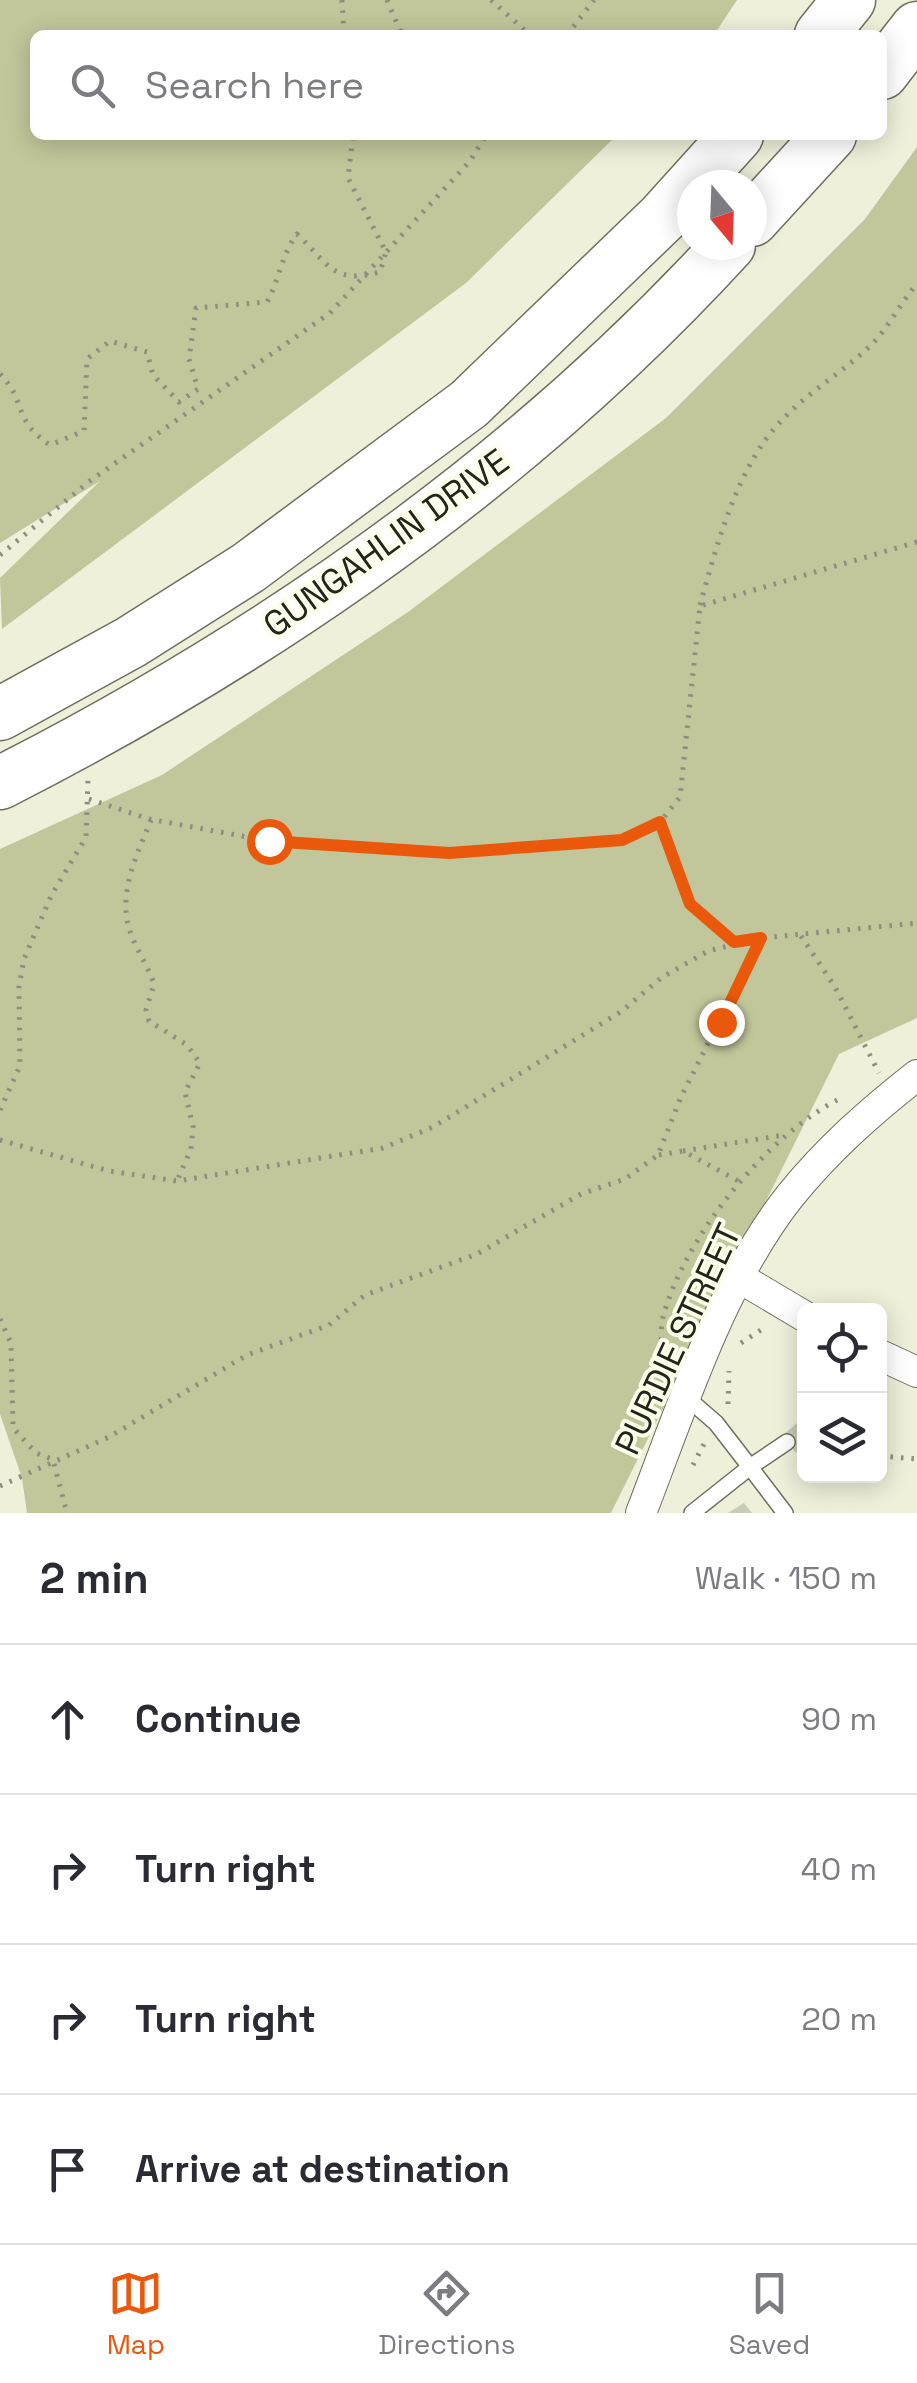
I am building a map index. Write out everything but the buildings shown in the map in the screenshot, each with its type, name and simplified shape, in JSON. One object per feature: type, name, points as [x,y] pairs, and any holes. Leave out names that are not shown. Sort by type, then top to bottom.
[{"type":"highway","points":[[824,30],[849,0]]},
{"type":"highway","points":[[887,66],[917,28]]},
{"type":"highway","name":"GUNGAHLIN DRIVE","points":[[0,714],[131,642],[248,568],[469,404],[663,218],[733,140]]},
{"type":"highway","points":[[767,204],[825,140]]},
{"type":"highway","name":"GUNGAHLIN DRIVE","points":[[0,783],[178,688],[405,537],[513,450],[614,359],[714,260]]},
{"type":"street","name":"PURDIE STREET","points":[[641,1513],[675,1386],[788,1199],[847,1131],[879,1084],[917,1075]]},
{"type":"street","points":[[740,1278],[797,1312]]},
{"type":"street","points":[[887,1358],[917,1372]]},
{"type":"lane","points":[[675,1386],[716,1423],[784,1513]]},
{"type":"lane","points":[[692,1513],[786,1442]]},
{"type":"path","points":[[342,0],[344,30]]},
{"type":"path","points":[[387,0],[400,30]]},
{"type":"path","points":[[491,0],[524,30]]},
{"type":"path","points":[[571,30],[592,1]]},
{"type":"path","points":[[352,140],[348,178],[386,252]]},
{"type":"path","points":[[0,554],[91,480],[330,312],[470,161],[483,140]]},
{"type":"path","points":[[0,374],[11,385],[28,430],[50,444],[84,431],[87,359],[110,340],[148,352],[154,374],[178,402],[198,389],[189,359],[196,308],[266,302],[279,279],[282,254],[297,234],[326,268],[358,279]]},
{"type":"path","points":[[89,799],[152,820],[269,841],[449,853],[622,840],[660,822],[680,797],[700,606],[711,559],[738,490],[777,425],[818,385],[872,344],[917,284]]},
{"type":"path","points":[[700,606],[917,542]]},
{"type":"path","points":[[0,1110],[20,1066],[19,987],[24,959],[51,896],[86,837],[89,799],[85,740]]},
{"type":"path","points":[[152,820],[134,859],[126,907],[128,926],[154,984],[146,1010],[149,1021],[180,1039],[200,1063],[185,1092],[192,1127],[191,1149],[177,1181]]},
{"type":"path","points":[[660,822],[690,904],[734,942]]},
{"type":"path","points":[[0,1140],[110,1172],[177,1181],[254,1172],[408,1139],[622,1012],[683,962],[734,942],[917,923]]},
{"type":"path","points":[[801,936],[835,987],[879,1084]]},
{"type":"path","points":[[658,1156],[681,1097],[761,938]]},
{"type":"path","points":[[675,1386],[662,1321],[688,1254],[742,1183],[788,1134],[809,1114],[854,1090]]},
{"type":"path","points":[[0,1486],[57,1463],[247,1355],[329,1325],[365,1294],[477,1254],[581,1194],[625,1179],[658,1156],[788,1134]]},
{"type":"path","points":[[683,1151],[742,1183]]},
{"type":"path","points":[[0,1319],[11,1343],[14,1428],[36,1453],[57,1463]]},
{"type":"path","points":[[735,1355],[748,1334],[760,1327],[774,1328]]},
{"type":"path","points":[[730,1401],[727,1381],[731,1365]]},
{"type":"path","points":[[887,1456],[917,1458]]},
{"type":"path","points":[[57,1463],[67,1513]]},
{"type":"green space","points":[[0,0],[737,0],[717,30],[30,30],[30,140],[612,140],[466,283],[2,629],[0,578],[100,481],[0,543]]},
{"type":"green space","points":[[917,147],[917,1018],[839,1054],[611,1513],[27,1513],[22,1478],[0,1414],[0,849],[162,775],[408,612],[666,418],[865,219]]},
{"type":"route","points":[[269,841],[449,853],[622,840],[660,822],[690,904],[734,942],[761,938],[721,1022]]}]
